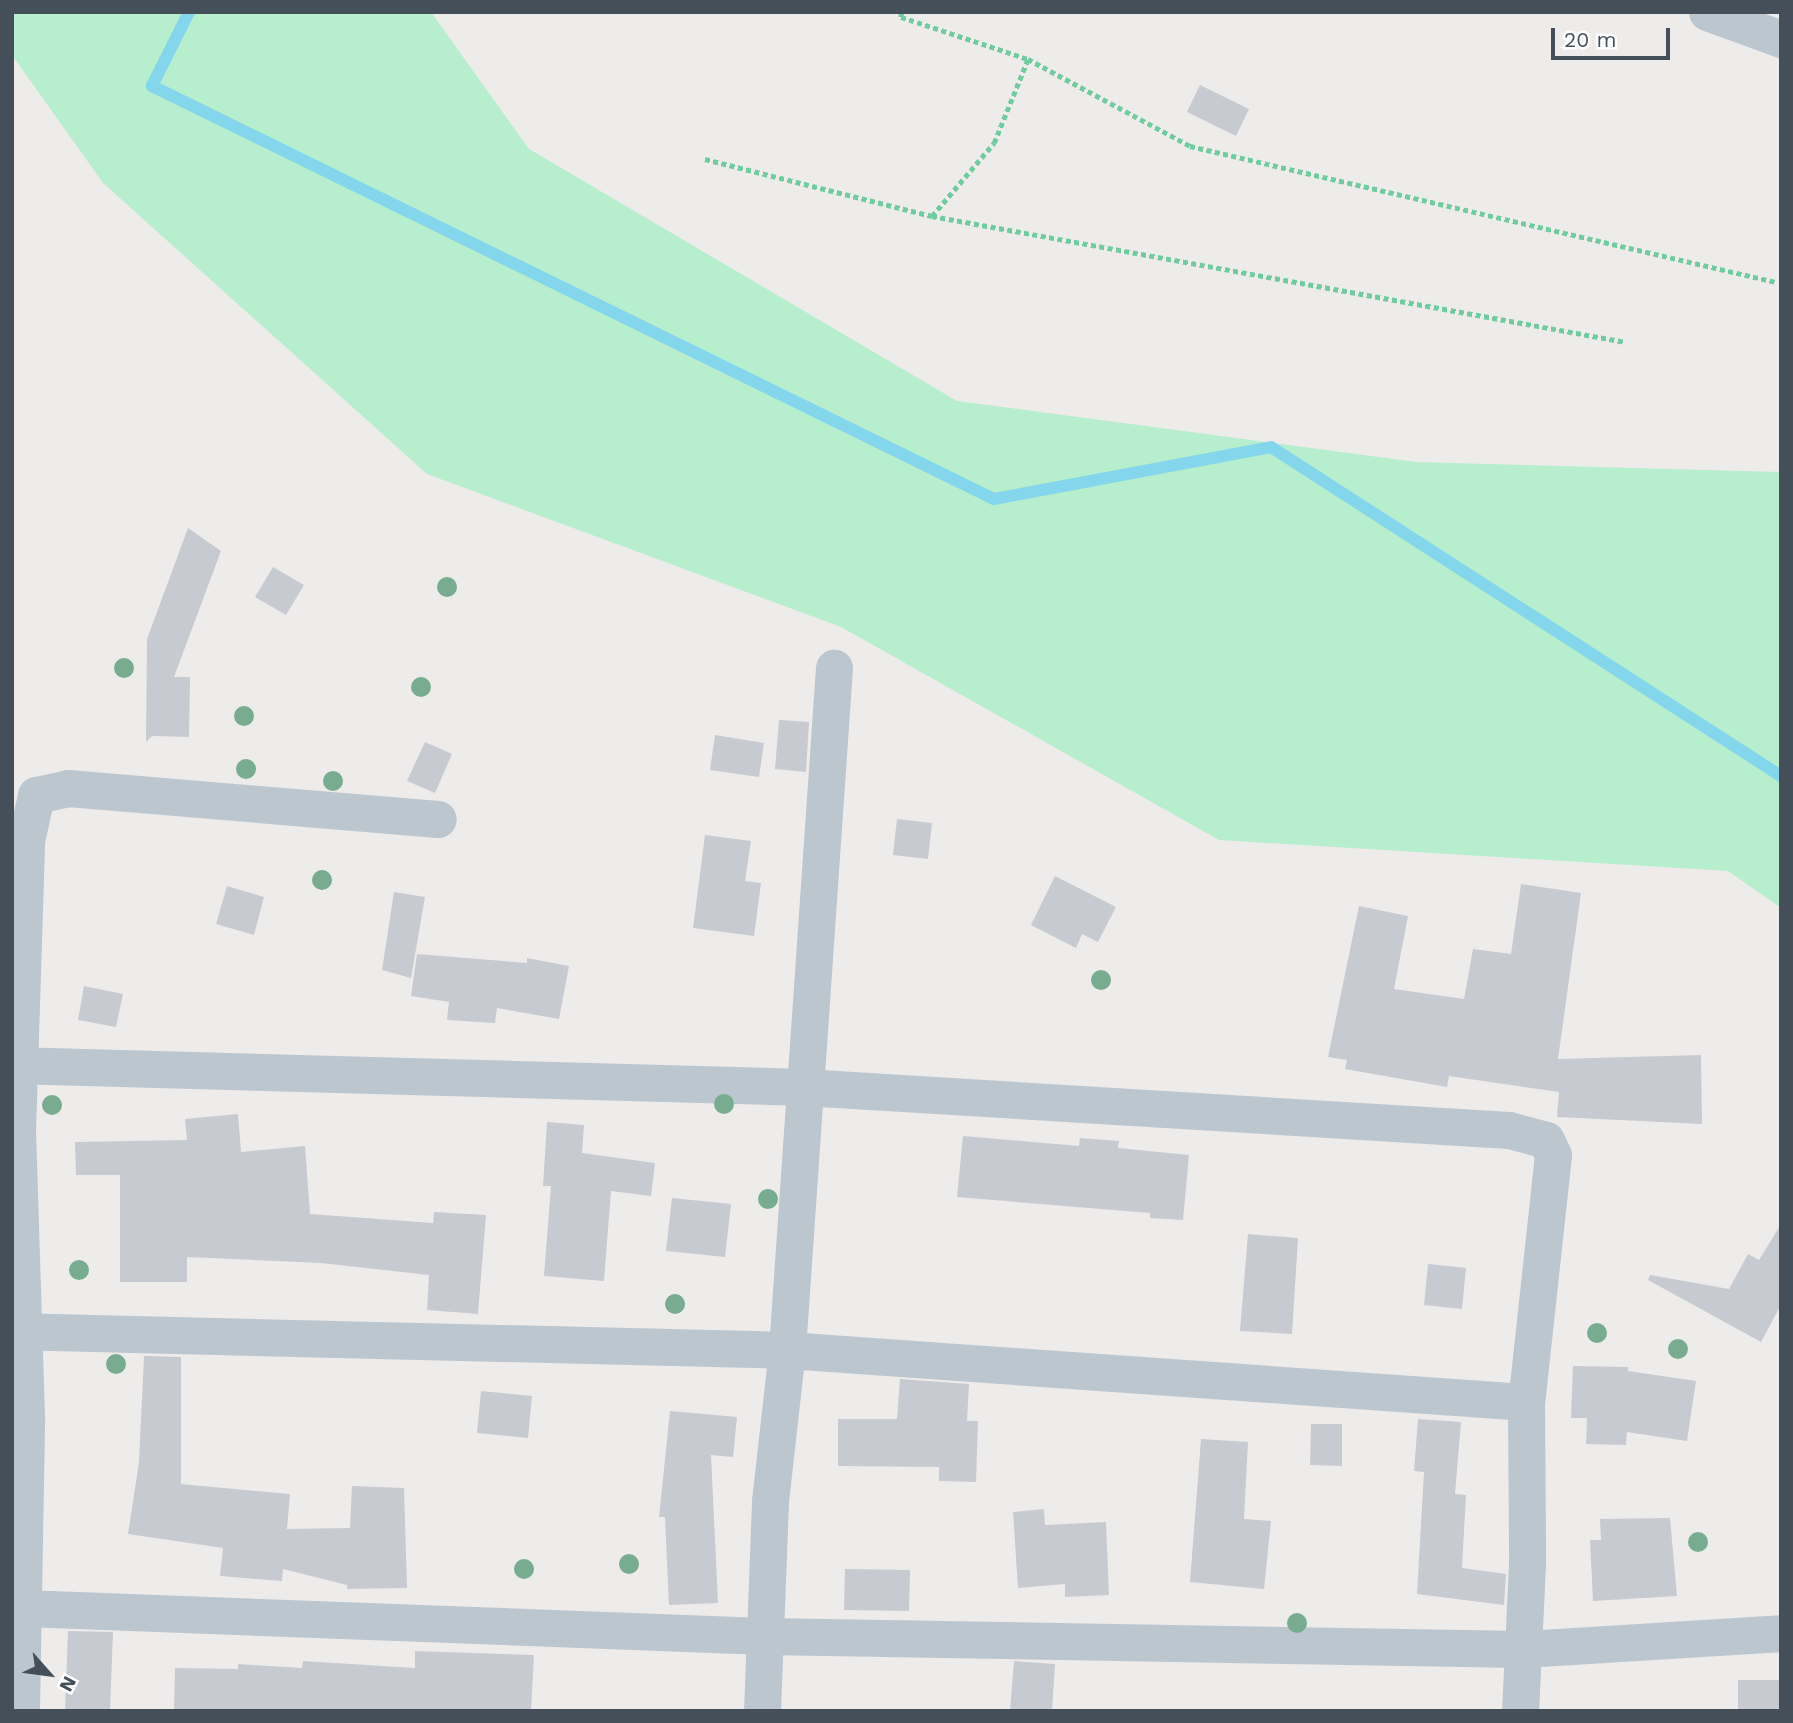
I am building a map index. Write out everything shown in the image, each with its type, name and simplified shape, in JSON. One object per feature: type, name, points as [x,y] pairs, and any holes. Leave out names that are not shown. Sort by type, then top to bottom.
[{"type":"street","points":[[1707,12],[1781,39]]},
{"type":"street","points":[[762,1711],[770,1501],[787,1350],[803,1087],[834,668]]},
{"type":"street","points":[[21,1711],[24,1608],[18,1331],[17,1065],[26,841],[36,795],[68,788],[438,819]]},
{"type":"street","points":[[17,1065],[803,1087],[1509,1130],[1546,1140],[1553,1155],[1526,1402],[1520,1711]]},
{"type":"street","points":[[18,1331],[787,1350],[1526,1402]]},
{"type":"street","points":[[24,1608],[765,1636],[1523,1649],[1781,1633]]},
{"type":"path","points":[[902,12],[901,17],[1028,60],[1190,146],[1776,282]]},
{"type":"path","points":[[932,216],[994,143],[1028,60]]},
{"type":"path","points":[[705,159],[932,216],[1626,342]]},
{"type":"green space","points":[[12,12],[431,12],[529,149],[957,401],[1416,462],[1781,472],[1781,908],[1728,871],[1219,840],[841,627],[427,474],[103,183],[12,55]]},
{"type":"building","points":[[1200,85],[1249,109],[1236,136],[1187,112]]},
{"type":"building","points":[[188,528],[221,551],[174,677],[190,677],[189,737],[152,736],[146,742],[147,639]]},
{"type":"building","points":[[273,567],[304,585],[286,615],[255,597]]},
{"type":"building","points":[[779,720],[809,722],[806,772],[775,769]]},
{"type":"building","points":[[715,735],[764,743],[759,777],[710,770]]},
{"type":"building","points":[[425,742],[452,754],[435,793],[407,781]]},
{"type":"building","points":[[897,819],[932,823],[928,859],[893,855]]},
{"type":"building","points":[[705,835],[751,841],[745,881],[761,883],[754,936],[693,928]]},
{"type":"building","points":[[1055,876],[1116,907],[1098,942],[1082,934],[1076,948],[1031,925]]},
{"type":"building","points":[[1521,884],[1581,893],[1558,1059],[1701,1055],[1702,1124],[1557,1117],[1559,1092],[1449,1076],[1447,1087],[1345,1069],[1347,1060],[1328,1057],[1359,906],[1408,916],[1394,989],[1464,999],[1473,949],[1511,954]]},
{"type":"building","points":[[227,886],[264,897],[254,935],[216,924]]},
{"type":"building","points":[[394,892],[425,897],[411,978],[382,970]]},
{"type":"building","points":[[417,954],[527,963],[527,958],[569,966],[559,1019],[497,1008],[495,1023],[447,1020],[449,1002],[411,996]]},
{"type":"building","points":[[84,986],[123,994],[116,1027],[78,1020]]},
{"type":"building","points":[[238,1114],[241,1152],[305,1146],[310,1214],[433,1223],[434,1212],[486,1215],[478,1314],[427,1310],[429,1275],[321,1263],[187,1257],[187,1282],[120,1282],[120,1175],[76,1175],[75,1142],[187,1140],[185,1119]]},
{"type":"building","points":[[547,1122],[584,1125],[582,1153],[655,1163],[651,1196],[611,1191],[604,1281],[544,1276],[551,1186],[543,1186]]},
{"type":"building","points":[[963,1136],[1079,1146],[1080,1138],[1119,1141],[1118,1148],[1189,1155],[1183,1220],[1150,1218],[1150,1213],[957,1197]]},
{"type":"building","points":[[672,1198],[731,1204],[725,1257],[666,1251]]},
{"type":"building","points":[[1781,1224],[1781,1305],[1761,1342],[1648,1280],[1650,1275],[1729,1289],[1748,1254],[1759,1260]]},
{"type":"building","points":[[1248,1234],[1298,1238],[1292,1334],[1240,1331]]},
{"type":"building","points":[[1428,1264],[1466,1268],[1462,1309],[1424,1305]]},
{"type":"building","points":[[144,1356],[181,1357],[181,1484],[290,1494],[287,1529],[350,1528],[352,1486],[404,1488],[407,1588],[347,1589],[347,1585],[283,1569],[282,1581],[220,1576],[223,1548],[128,1534],[139,1462]]},
{"type":"building","points":[[1573,1366],[1628,1367],[1628,1371],[1696,1381],[1687,1441],[1627,1432],[1626,1445],[1586,1444],[1587,1418],[1571,1418]]},
{"type":"building","points":[[900,1379],[969,1384],[967,1421],[978,1421],[976,1482],[939,1481],[939,1467],[838,1466],[838,1419],[897,1419]]},
{"type":"building","points":[[481,1391],[532,1396],[528,1438],[477,1433]]},
{"type":"building","points":[[670,1411],[737,1417],[733,1457],[711,1455],[718,1603],[669,1605],[665,1517],[659,1517]]},
{"type":"building","points":[[1418,1419],[1461,1422],[1455,1494],[1466,1495],[1462,1568],[1506,1574],[1504,1605],[1417,1594],[1424,1472],[1414,1471]]},
{"type":"building","points":[[1311,1424],[1342,1424],[1342,1466],[1310,1465]]},
{"type":"building","points":[[1201,1439],[1248,1442],[1244,1519],[1271,1521],[1264,1589],[1190,1582]]},
{"type":"building","points":[[1044,1509],[1045,1525],[1106,1522],[1109,1595],[1065,1597],[1065,1584],[1018,1588],[1013,1512]]},
{"type":"building","points":[[1670,1518],[1677,1596],[1593,1601],[1590,1540],[1601,1540],[1600,1519]]},
{"type":"building","points":[[845,1569],[910,1570],[909,1611],[844,1610]]},
{"type":"building","points":[[68,1631],[113,1632],[110,1711],[65,1711]]},
{"type":"building","points":[[415,1651],[534,1655],[531,1711],[174,1711],[175,1668],[238,1669],[238,1664],[302,1668],[303,1661],[415,1668]]},
{"type":"building","points":[[1014,1661],[1055,1664],[1052,1711],[1010,1711]]},
{"type":"building","points":[[1738,1680],[1781,1680],[1781,1711],[1738,1711]]},
{"type":"waterway","points":[[189,12],[152,86],[994,499],[1271,447],[1781,776]]}]
